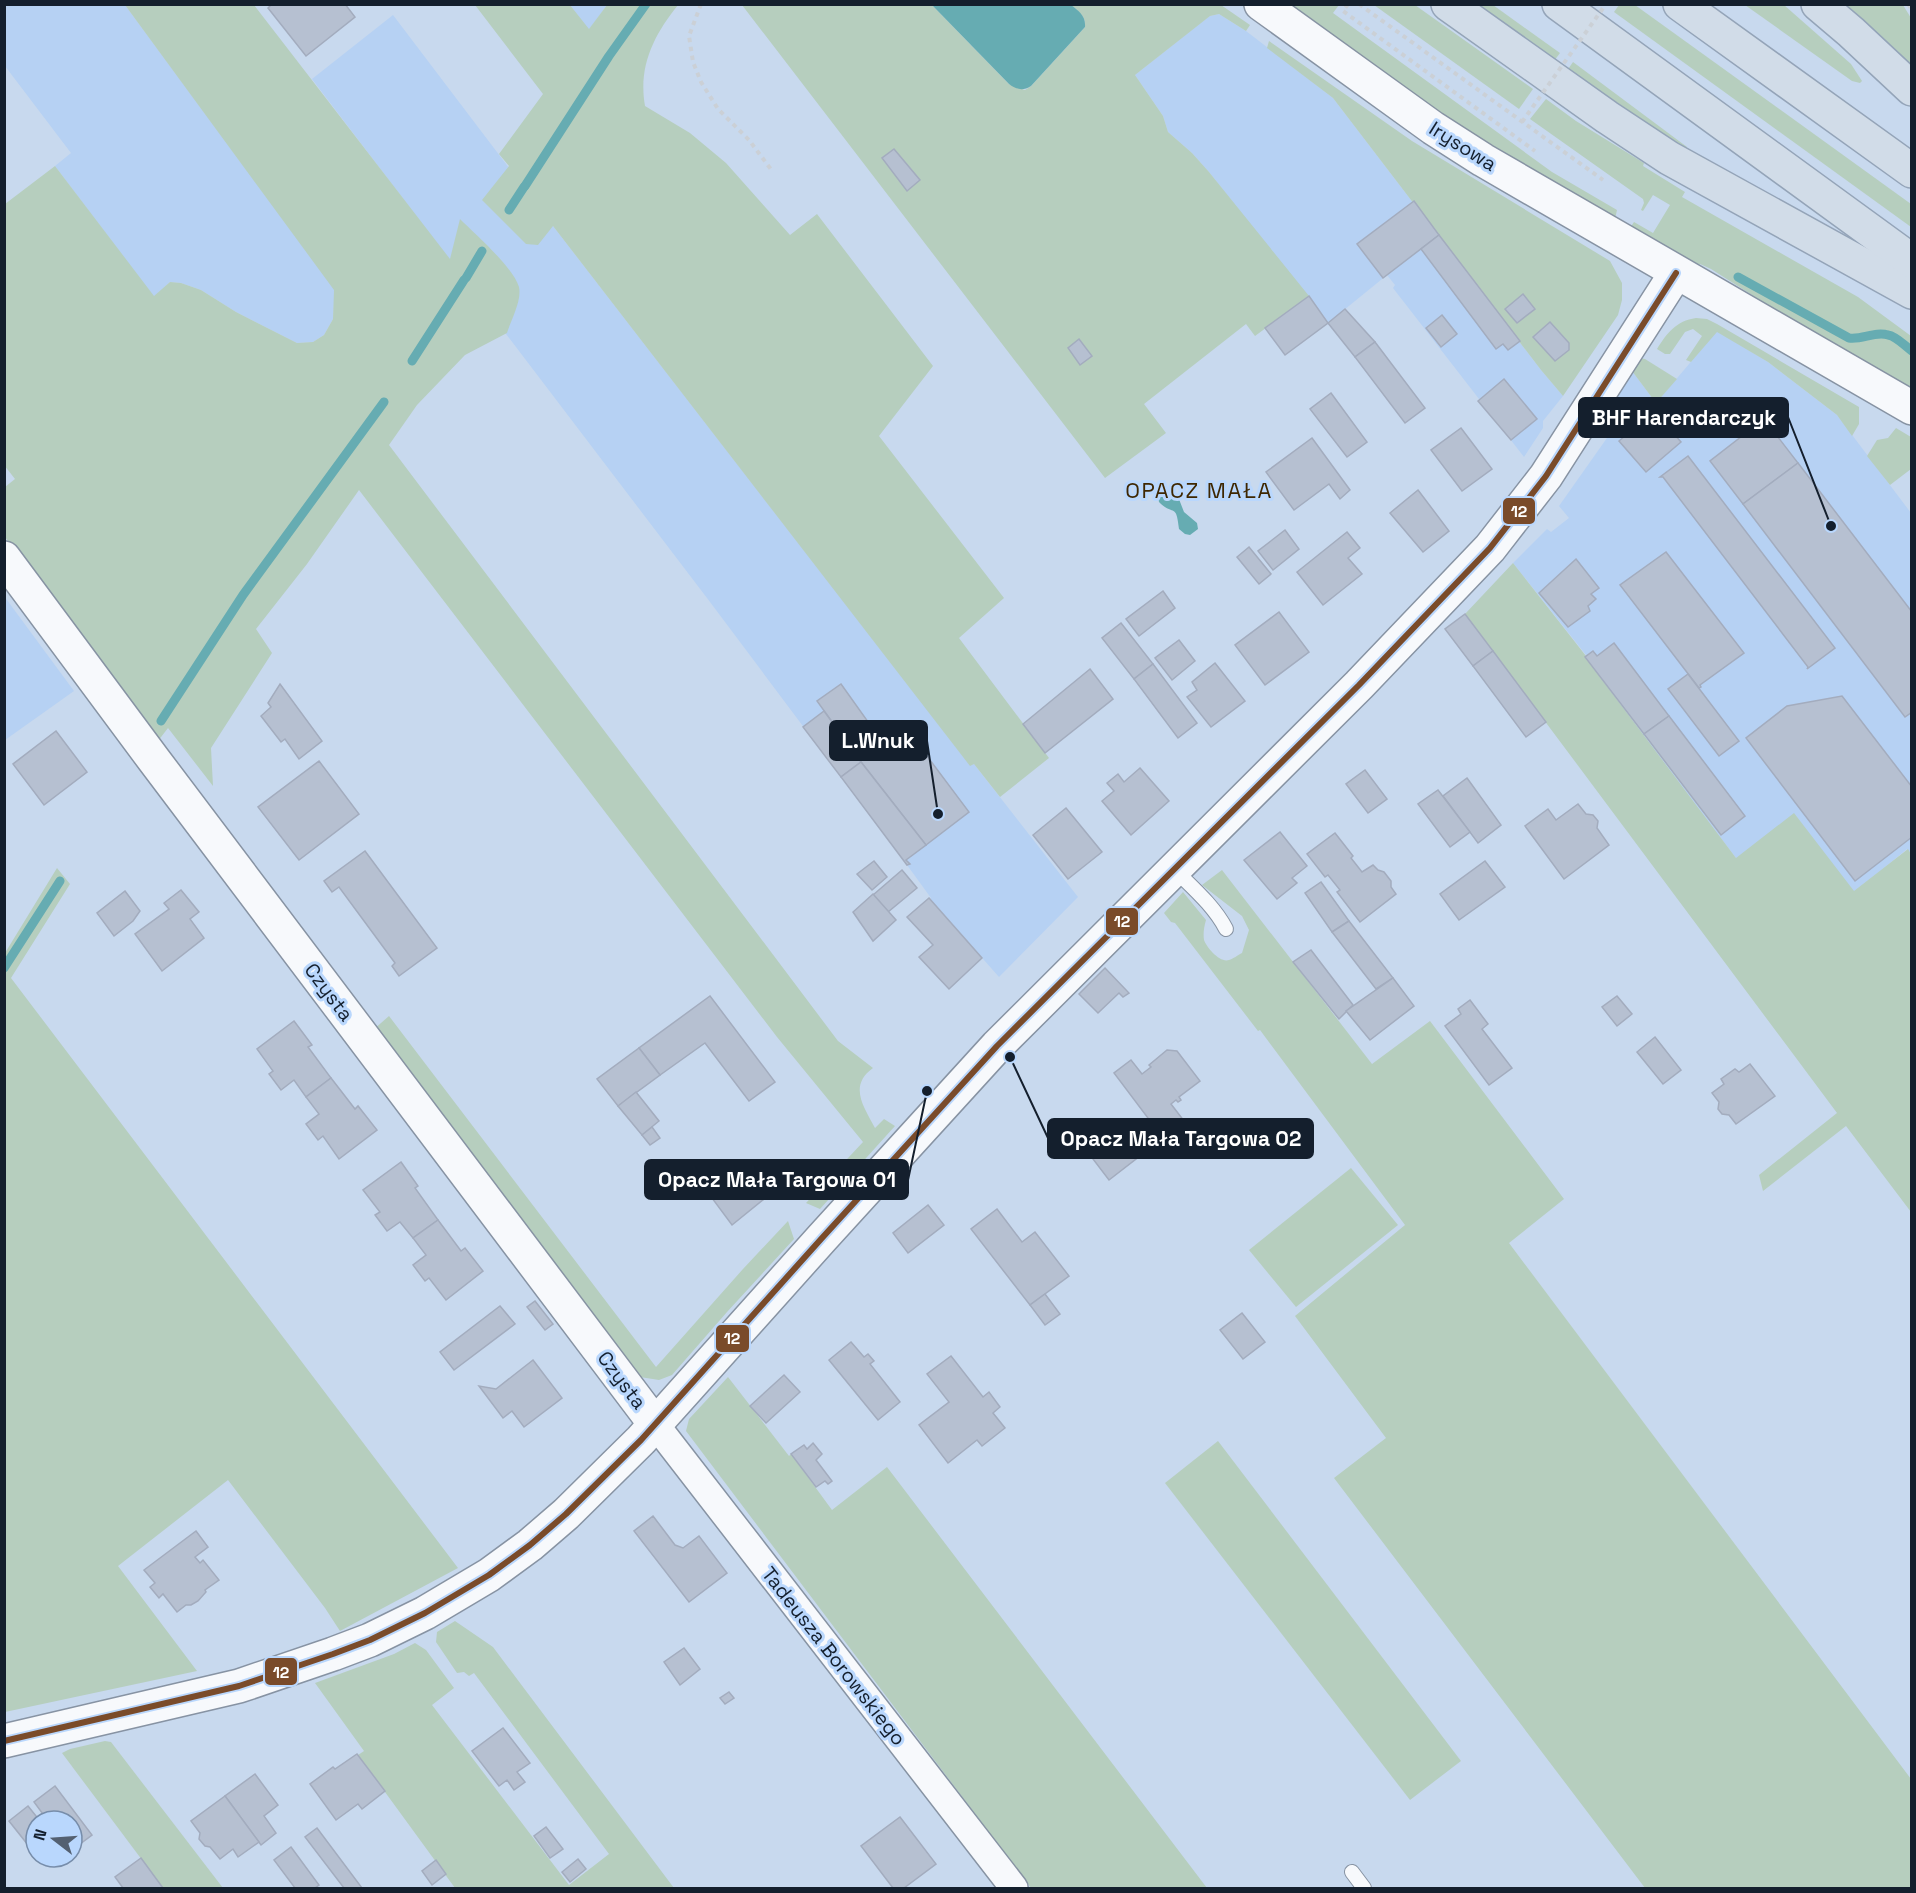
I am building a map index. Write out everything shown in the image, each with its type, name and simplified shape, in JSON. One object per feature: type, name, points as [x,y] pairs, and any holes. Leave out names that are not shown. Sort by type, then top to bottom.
[{"type":"highway","points":[[1448,4],[1607,117],[1669,158],[1911,292]]},
{"type":"highway","points":[[1559,4],[1911,261]]},
{"type":"highway","points":[[1680,4],[1911,171]]},
{"type":"highway","points":[[1818,4],[1911,88]]},
{"type":"street","name":"Irysowa","points":[[1261,4],[1433,128],[1676,273],[1911,408]]},
{"type":"street","points":[[4,1741],[239,1686],[333,1654],[406,1623],[455,1596],[530,1545],[566,1514],[655,1424],[997,1046],[1175,870],[1476,564],[1512,523],[1546,476],[1676,273]]},
{"type":"street","name":"Czysta","points":[[4,558],[161,770],[655,1424]]},
{"type":"street","name":"Tadeusza Borowskiego","points":[[655,1424],[1014,1888]]},
{"type":"lane","points":[[1175,870],[1205,899],[1226,929]]},
{"type":"lane","points":[[1352,1872],[1364,1888]]},
{"type":"path","points":[[701,4],[689,36],[693,62],[701,82],[718,109],[749,140],[773,172]]},
{"type":"path","points":[[1348,4],[1343,11],[1529,146]]},
{"type":"path","points":[[1359,4],[1603,180]]},
{"type":"path","points":[[1522,122],[1606,4]]},
{"type":"path","points":[[1908,4],[1911,10]]},
{"type":"shaded area","points":[[5,5],[125,5],[335,290],[333,319],[324,335],[313,342],[297,343],[236,312],[201,290],[181,283],[170,282],[154,297],[55,166],[71,153],[5,66]]},
{"type":"shaded area","points":[[125,5],[254,5],[450,259],[460,219],[493,251],[515,279],[520,292],[507,333],[465,355],[417,405],[389,445],[838,1041],[873,1068],[861,1082],[860,1097],[863,1105],[875,1128],[884,1119],[895,1126],[820,1209],[806,1203],[863,1142],[777,1037],[359,490],[307,564],[256,629],[272,653],[211,748],[213,786],[168,728],[158,741],[5,537],[5,487],[15,479],[4,465],[5,204],[55,166],[154,296],[170,282],[181,283],[201,290],[236,312],[297,343],[313,342],[324,335],[333,319],[334,290]]},
{"type":"shaded area","points":[[475,5],[570,5],[589,29],[607,5],[678,5],[655,40],[646,64],[643,91],[645,106],[690,133],[726,163],[790,235],[817,214],[933,366],[879,436],[1004,598],[959,638],[1049,758],[1000,797],[974,764],[970,766],[553,226],[538,245],[526,244],[482,200],[509,166],[499,154],[543,94]]},
{"type":"shaded area","points":[[570,5],[607,5],[589,30]]},
{"type":"shaded area","points":[[742,5],[932,5],[1009,84],[1025,90],[1085,27],[1083,17],[1071,5],[1221,5],[1250,25],[1246,31],[1219,14],[1210,16],[1135,75],[1163,116],[1168,132],[1209,172],[1309,296],[1255,336],[1246,324],[1144,404],[1166,433],[1105,478]]},
{"type":"shaded area","points":[[932,5],[1071,5],[1083,17],[1085,27],[1031,86],[1020,89],[1009,84]]},
{"type":"shaded area","points":[[1284,5],[1339,5],[1333,13],[1552,172],[1617,210],[1615,219],[1452,124]]},
{"type":"shaded area","points":[[1374,5],[1415,5],[1533,89],[1519,109]]},
{"type":"shaded area","points":[[1466,5],[1493,5],[1560,53],[1551,65]]},
{"type":"shaded area","points":[[1619,5],[1635,5],[1911,204],[1911,227],[1614,12]]},
{"type":"shaded area","points":[[1745,5],[1784,5],[1851,64],[1862,81],[1860,83],[1852,81]]},
{"type":"shaded area","points":[[1839,5],[1903,5],[1911,18],[1911,69]]},
{"type":"shaded area","points":[[1219,14],[1246,31],[1333,98],[1563,396],[1543,421],[1543,428],[1524,457],[1393,288],[1395,285],[1387,275],[1328,323],[1209,172],[1168,132],[1163,116],[1135,75],[1210,16]]},
{"type":"shaded area","points":[[393,15],[553,226],[970,765],[974,764],[1078,897],[999,977],[930,899],[707,598],[312,79]]},
{"type":"shaded area","points":[[1269,41],[1412,141],[1610,261],[1622,283],[1622,300],[1618,315],[1563,396],[1333,98],[1267,48]]},
{"type":"shaded area","points":[[1573,62],[1687,147],[1683,151],[1564,75]]},
{"type":"shaded area","points":[[1546,99],[1685,192],[1682,197],[1858,297],[1911,336],[1911,388],[1804,328],[1711,269],[1700,264],[1697,266],[1630,228],[1634,222],[1653,233],[1670,205],[1653,195],[1643,211],[1641,210],[1643,199],[1530,119]]},
{"type":"shaded area","points":[[1696,318],[1707,319],[1717,324],[1859,407],[1859,424],[1852,436],[1837,415],[1768,362],[1717,332],[1691,362],[1686,360],[1702,336],[1693,329],[1685,332],[1670,354],[1657,349],[1673,329],[1683,322]]},
{"type":"shaded area","points":[[1717,331],[1768,362],[1837,415],[1911,513],[1911,854],[1907,849],[1855,892],[1736,858],[1585,657],[1586,655],[1513,563],[1547,529],[1551,532],[1569,518],[1559,506],[1614,428],[1605,418],[1632,371],[1656,403]]},
{"type":"shaded area","points":[[1640,358],[1677,379],[1656,403],[1632,371]]},
{"type":"shaded area","points":[[1896,428],[1911,437],[1911,469],[1890,485],[1867,456],[1877,440],[1888,438]]},
{"type":"shaded area","points":[[1168,491],[1177,494],[1184,512],[1197,523],[1198,529],[1190,535],[1179,529],[1174,511],[1159,502],[1158,497]]},
{"type":"shaded area","points":[[1513,563],[1586,656],[1736,858],[1794,813],[1854,891],[1908,849],[1911,854],[1911,1212],[1846,1126],[1763,1191],[1759,1175],[1837,1113],[1465,614]]},
{"type":"shaded area","points":[[4,596],[74,691],[5,740],[4,740]]},
{"type":"shaded area","points":[[57,868],[70,884],[11,978],[458,1568],[340,1631],[228,1480],[118,1566],[197,1671],[5,1712],[5,953]]},
{"type":"shaded area","points":[[1222,870],[1372,1064],[1430,1021],[1564,1199],[1509,1243],[1911,1779],[1911,1888],[1645,1888],[1334,1478],[1386,1438],[1295,1316],[1405,1225],[1260,1030],[1258,1031],[1175,923],[1171,922],[1164,913],[1183,892],[1206,920],[1204,940],[1211,951],[1225,960],[1242,953],[1249,930],[1242,916],[1202,885]]},
{"type":"shaded area","points":[[389,1016],[656,1367],[788,1221],[794,1239],[672,1375],[659,1380],[640,1377],[373,1030]]},
{"type":"shaded area","points":[[1351,1168],[1398,1225],[1296,1307],[1249,1250]]},
{"type":"shaded area","points":[[728,1377],[789,1456],[791,1454],[832,1510],[887,1467],[1207,1888],[1031,1888],[686,1431],[689,1419]]},
{"type":"shaded area","points":[[1218,1441],[1461,1761],[1410,1800],[1165,1483]]},
{"type":"shaded area","points":[[455,1621],[493,1647],[674,1888],[455,1888],[358,1755],[364,1751],[315,1683],[394,1654],[415,1643],[426,1650],[454,1688],[432,1705],[569,1885],[609,1854],[474,1673],[469,1676],[464,1672],[457,1673],[436,1642],[437,1632]]},
{"type":"shaded area","points":[[105,1741],[111,1742],[223,1888],[163,1888],[62,1753]]},
{"type":"building","points":[[272,4],[345,4],[355,17],[306,56],[268,8]]},
{"type":"building","points":[[894,149],[920,180],[907,191],[882,158]]},
{"type":"building","points":[[1414,201],[1439,235],[1383,278],[1357,244]]},
{"type":"building","points":[[1439,235],[1520,341],[1508,350],[1503,344],[1496,349],[1421,249]]},
{"type":"building","points":[[1523,294],[1535,309],[1517,323],[1505,309]]},
{"type":"building","points":[[1309,296],[1328,323],[1285,355],[1265,328]]},
{"type":"building","points":[[1345,309],[1375,342],[1355,357],[1328,323]]},
{"type":"building","points":[[1442,315],[1457,334],[1441,347],[1426,328]]},
{"type":"building","points":[[1550,322],[1569,343],[1569,350],[1555,361],[1533,337]]},
{"type":"building","points":[[1079,339],[1092,356],[1080,365],[1068,348]]},
{"type":"building","points":[[1375,342],[1425,408],[1405,423],[1355,357]]},
{"type":"building","points":[[1504,379],[1537,419],[1511,440],[1478,401]]},
{"type":"building","points":[[1331,393],[1367,442],[1347,457],[1310,409]]},
{"type":"building","points":[[1654,411],[1681,442],[1646,472],[1619,441]]},
{"type":"building","points":[[1764,419],[1798,463],[1743,504],[1710,461]]},
{"type":"building","points":[[1461,428],[1492,469],[1462,491],[1431,450]]},
{"type":"building","points":[[1312,438],[1350,490],[1340,499],[1329,484],[1294,510],[1266,472]]},
{"type":"building","points":[[1688,456],[1835,648],[1807,669],[1808,667],[1663,477],[1660,477]]},
{"type":"building","points":[[1798,463],[1912,612],[1912,712],[1905,717],[1743,504]]},
{"type":"building","points":[[1418,490],[1449,531],[1423,552],[1390,513]]},
{"type":"building","points":[[1285,530],[1299,549],[1273,570],[1258,551]]},
{"type":"building","points":[[1347,532],[1360,548],[1348,558],[1362,574],[1323,605],[1297,572]]},
{"type":"building","points":[[1249,547],[1271,574],[1259,584],[1237,557]]},
{"type":"building","points":[[1666,552],[1744,653],[1699,688],[1620,585]]},
{"type":"building","points":[[1576,559],[1599,588],[1591,594],[1596,599],[1588,606],[1590,611],[1568,627],[1539,593]]},
{"type":"building","points":[[1163,591],[1175,608],[1139,636],[1126,619]]},
{"type":"building","points":[[1279,612],[1309,652],[1265,685],[1235,645]]},
{"type":"building","points":[[1465,614],[1493,651],[1473,666],[1445,629]]},
{"type":"building","points":[[1121,623],[1153,664],[1134,679],[1102,638]]},
{"type":"building","points":[[1179,640],[1195,661],[1172,680],[1155,658]]},
{"type":"building","points":[[1614,643],[1669,716],[1644,734],[1585,657],[1593,651],[1597,656]]},
{"type":"building","points":[[1493,651],[1546,722],[1526,737],[1473,666]]},
{"type":"building","points":[[1215,663],[1245,701],[1211,727],[1187,697],[1197,690],[1192,682]]},
{"type":"building","points":[[1153,664],[1197,723],[1178,738],[1134,679]]},
{"type":"building","points":[[1090,669],[1113,699],[1045,753],[1023,724]]},
{"type":"building","points":[[1688,674],[1739,741],[1719,756],[1668,689]]},
{"type":"building","points":[[280,684],[322,741],[299,759],[285,739],[281,742],[261,716],[271,707],[268,703]]},
{"type":"building","points":[[841,684],[881,740],[858,758],[817,701]]},
{"type":"building","points":[[1842,696],[1912,787],[1912,837],[1855,881],[1746,738],[1787,706]]},
{"type":"building","points":[[824,711],[861,762],[841,777],[803,727]]},
{"type":"building","points":[[1669,716],[1745,816],[1721,835],[1644,734]]},
{"type":"building","points":[[903,724],[969,812],[926,845],[858,758]]},
{"type":"building","points":[[56,731],[87,772],[44,805],[13,764]]},
{"type":"building","points":[[319,761],[359,814],[299,860],[258,807]]},
{"type":"building","points":[[861,762],[926,845],[906,860],[910,864],[907,865],[841,777]]},
{"type":"building","points":[[1140,768],[1169,801],[1131,835],[1102,801],[1114,791],[1107,783],[1118,774],[1124,782]]},
{"type":"building","points":[[1365,770],[1387,799],[1368,813],[1346,784]]},
{"type":"building","points":[[1467,778],[1501,825],[1478,843],[1443,796]]},
{"type":"building","points":[[1438,790],[1470,832],[1450,847],[1418,804]]},
{"type":"building","points":[[1578,804],[1586,814],[1593,815],[1598,821],[1597,828],[1609,845],[1564,879],[1525,826],[1548,809],[1556,820]]},
{"type":"building","points":[[1066,808],[1102,852],[1068,879],[1033,835]]},
{"type":"building","points":[[1280,832],[1307,866],[1292,878],[1297,883],[1277,899],[1244,860]]},
{"type":"building","points":[[1335,833],[1362,872],[1373,865],[1384,872],[1391,881],[1391,887],[1396,894],[1360,922],[1337,892],[1340,890],[1328,875],[1325,877],[1307,854]]},
{"type":"building","points":[[365,851],[437,948],[399,976],[392,966],[395,963],[339,887],[332,892],[324,881]]},
{"type":"building","points":[[874,861],[887,877],[872,890],[857,874]]},
{"type":"building","points":[[1485,861],[1505,887],[1459,920],[1440,894]]},
{"type":"building","points":[[902,870],[917,888],[888,912],[873,895]]},
{"type":"building","points":[[1321,882],[1349,921],[1332,932],[1305,893]]},
{"type":"building","points":[[181,890],[199,912],[190,919],[204,938],[162,971],[135,934],[169,909],[164,903]]},
{"type":"building","points":[[125,891],[140,911],[133,921],[114,936],[97,913]]},
{"type":"building","points":[[873,894],[896,920],[873,941],[853,912]]},
{"type":"building","points":[[929,898],[982,958],[949,989],[919,957],[933,945],[907,917]]},
{"type":"building","points":[[1349,921],[1393,978],[1376,989],[1332,932]]},
{"type":"building","points":[[1311,950],[1353,1005],[1339,1019],[1293,962]]},
{"type":"building","points":[[1105,968],[1129,993],[1123,997],[1119,993],[1098,1013],[1079,994]]},
{"type":"building","points":[[1393,978],[1414,1006],[1370,1040],[1346,1011]]},
{"type":"building","points":[[710,996],[775,1082],[749,1101],[705,1043],[660,1075],[639,1048]]},
{"type":"building","points":[[1617,996],[1632,1014],[1617,1026],[1602,1007]]},
{"type":"building","points":[[1470,1000],[1488,1024],[1482,1029],[1512,1068],[1489,1085],[1445,1026],[1461,1014],[1458,1009]]},
{"type":"building","points":[[294,1021],[312,1045],[308,1047],[331,1078],[306,1097],[294,1080],[281,1090],[269,1074],[273,1071],[257,1049]]},
{"type":"building","points":[[1655,1037],[1681,1070],[1663,1084],[1637,1052]]},
{"type":"building","points":[[639,1048],[660,1075],[618,1106],[597,1079]]},
{"type":"building","points":[[1167,1050],[1177,1051],[1200,1081],[1179,1097],[1181,1100],[1178,1102],[1176,1100],[1171,1104],[1188,1126],[1166,1142],[1114,1073],[1131,1060],[1142,1074]]},
{"type":"building","points":[[1750,1064],[1775,1096],[1736,1124],[1729,1115],[1722,1114],[1718,1109],[1719,1102],[1712,1093],[1724,1084],[1721,1079],[1735,1069],[1739,1072]]},
{"type":"building","points":[[331,1078],[355,1109],[358,1106],[377,1130],[339,1159],[323,1136],[318,1140],[306,1124],[319,1114],[306,1097]]},
{"type":"building","points":[[636,1092],[659,1121],[642,1135],[618,1106]]},
{"type":"building","points":[[1119,1119],[1145,1152],[1109,1180],[1080,1142],[1092,1133],[1089,1129],[1101,1120],[1107,1128]]},
{"type":"building","points":[[652,1127],[660,1138],[650,1145],[642,1135]]},
{"type":"building","points":[[401,1162],[418,1186],[415,1188],[438,1220],[413,1238],[400,1222],[387,1231],[375,1215],[380,1212],[363,1190]]},
{"type":"building","points":[[743,1162],[769,1195],[732,1225],[706,1190]]},
{"type":"building","points":[[928,1205],[944,1225],[908,1253],[893,1233]]},
{"type":"building","points":[[997,1209],[1022,1242],[1035,1232],[1069,1276],[1030,1305],[971,1229]]},
{"type":"building","points":[[438,1220],[461,1251],[465,1248],[483,1271],[446,1300],[429,1278],[425,1281],[413,1265],[426,1255],[413,1238]]},
{"type":"building","points":[[1045,1294],[1060,1314],[1045,1325],[1030,1305]]},
{"type":"building","points":[[535,1301],[553,1324],[545,1330],[527,1307]]},
{"type":"building","points":[[500,1306],[515,1324],[454,1370],[440,1352]]},
{"type":"building","points":[[1242,1313],[1265,1342],[1243,1359],[1220,1330]]},
{"type":"building","points":[[851,1342],[864,1357],[868,1354],[874,1361],[870,1364],[900,1402],[878,1420],[829,1360]]},
{"type":"building","points":[[951,1356],[983,1397],[989,1392],[1000,1407],[993,1413],[1005,1428],[982,1446],[977,1440],[948,1463],[919,1425],[949,1402],[927,1374]]},
{"type":"building","points":[[533,1360],[562,1398],[524,1427],[512,1411],[503,1418],[479,1386],[496,1389]]},
{"type":"building","points":[[784,1375],[800,1392],[766,1423],[750,1406]]},
{"type":"building","points":[[813,1443],[822,1454],[816,1460],[832,1481],[828,1484],[825,1481],[816,1487],[791,1454],[804,1445],[807,1449]]},
{"type":"building","points":[[653,1516],[675,1545],[683,1548],[699,1536],[727,1573],[689,1602],[634,1531]]},
{"type":"building","points":[[196,1531],[208,1547],[195,1557],[200,1563],[203,1560],[219,1580],[205,1590],[206,1592],[198,1601],[186,1605],[177,1612],[163,1594],[159,1598],[150,1587],[155,1583],[144,1570]]},
{"type":"building","points":[[684,1648],[700,1669],[680,1685],[664,1662]]},
{"type":"building","points":[[729,1692],[734,1698],[725,1704],[720,1698]]},
{"type":"building","points":[[503,1728],[530,1763],[517,1772],[525,1782],[514,1790],[507,1780],[499,1786],[472,1751]]},
{"type":"building","points":[[357,1754],[385,1791],[362,1809],[358,1804],[336,1820],[310,1784],[333,1767],[335,1769]]},
{"type":"building","points":[[255,1774],[278,1805],[264,1816],[276,1833],[261,1845],[225,1796]]},
{"type":"building","points":[[55,1786],[72,1809],[39,1809],[34,1802]]},
{"type":"building","points":[[225,1796],[259,1842],[238,1857],[233,1849],[220,1859],[199,1839],[200,1833],[191,1821]]},
{"type":"building","points":[[24,1809],[24,1840],[9,1821]]},
{"type":"building","points":[[900,1817],[936,1864],[904,1888],[893,1888],[861,1846]]},
{"type":"building","points":[[84,1824],[92,1835],[84,1841]]},
{"type":"building","points":[[546,1827],[563,1849],[550,1858],[534,1836]]},
{"type":"building","points":[[317,1828],[362,1888],[344,1888],[305,1837]]},
{"type":"building","points":[[291,1847],[319,1885],[315,1888],[295,1888],[274,1860]]},
{"type":"building","points":[[141,1858],[163,1888],[123,1888],[115,1877]]},
{"type":"building","points":[[578,1859],[586,1869],[570,1882],[562,1872]]},
{"type":"building","points":[[436,1860],[446,1874],[432,1885],[422,1871]]},
{"type":"waterway","points":[[525,186],[609,56],[646,4]]},
{"type":"waterway","points":[[509,210],[524,187]]},
{"type":"waterway","points":[[466,278],[482,251]]},
{"type":"waterway","points":[[1738,277],[1849,338],[1888,335],[1912,351]]},
{"type":"waterway","points":[[412,361],[464,280]]},
{"type":"waterway","points":[[161,721],[243,595],[384,402]]},
{"type":"waterway","points":[[4,968],[60,881]]},
{"type":"transit line","name":"12","points":[[4,1741],[239,1686],[370,1640],[425,1613],[489,1575],[530,1545],[566,1514],[641,1440],[997,1046],[1359,685],[1490,548],[1546,476],[1676,273]]},
{"type":"place","name":"BHF Harendarczyk","points":[[1831,526]]},
{"type":"place","name":"L.Wnuk","points":[[938,814]]},
{"type":"place","name":"Opacz Mała Targowa 02","points":[[1010,1057]]},
{"type":"place","name":"Opacz Mała Targowa 01","points":[[927,1091]]},
{"type":"district","name":"OPACZ MAŁA","points":[[1199,490]]}]
